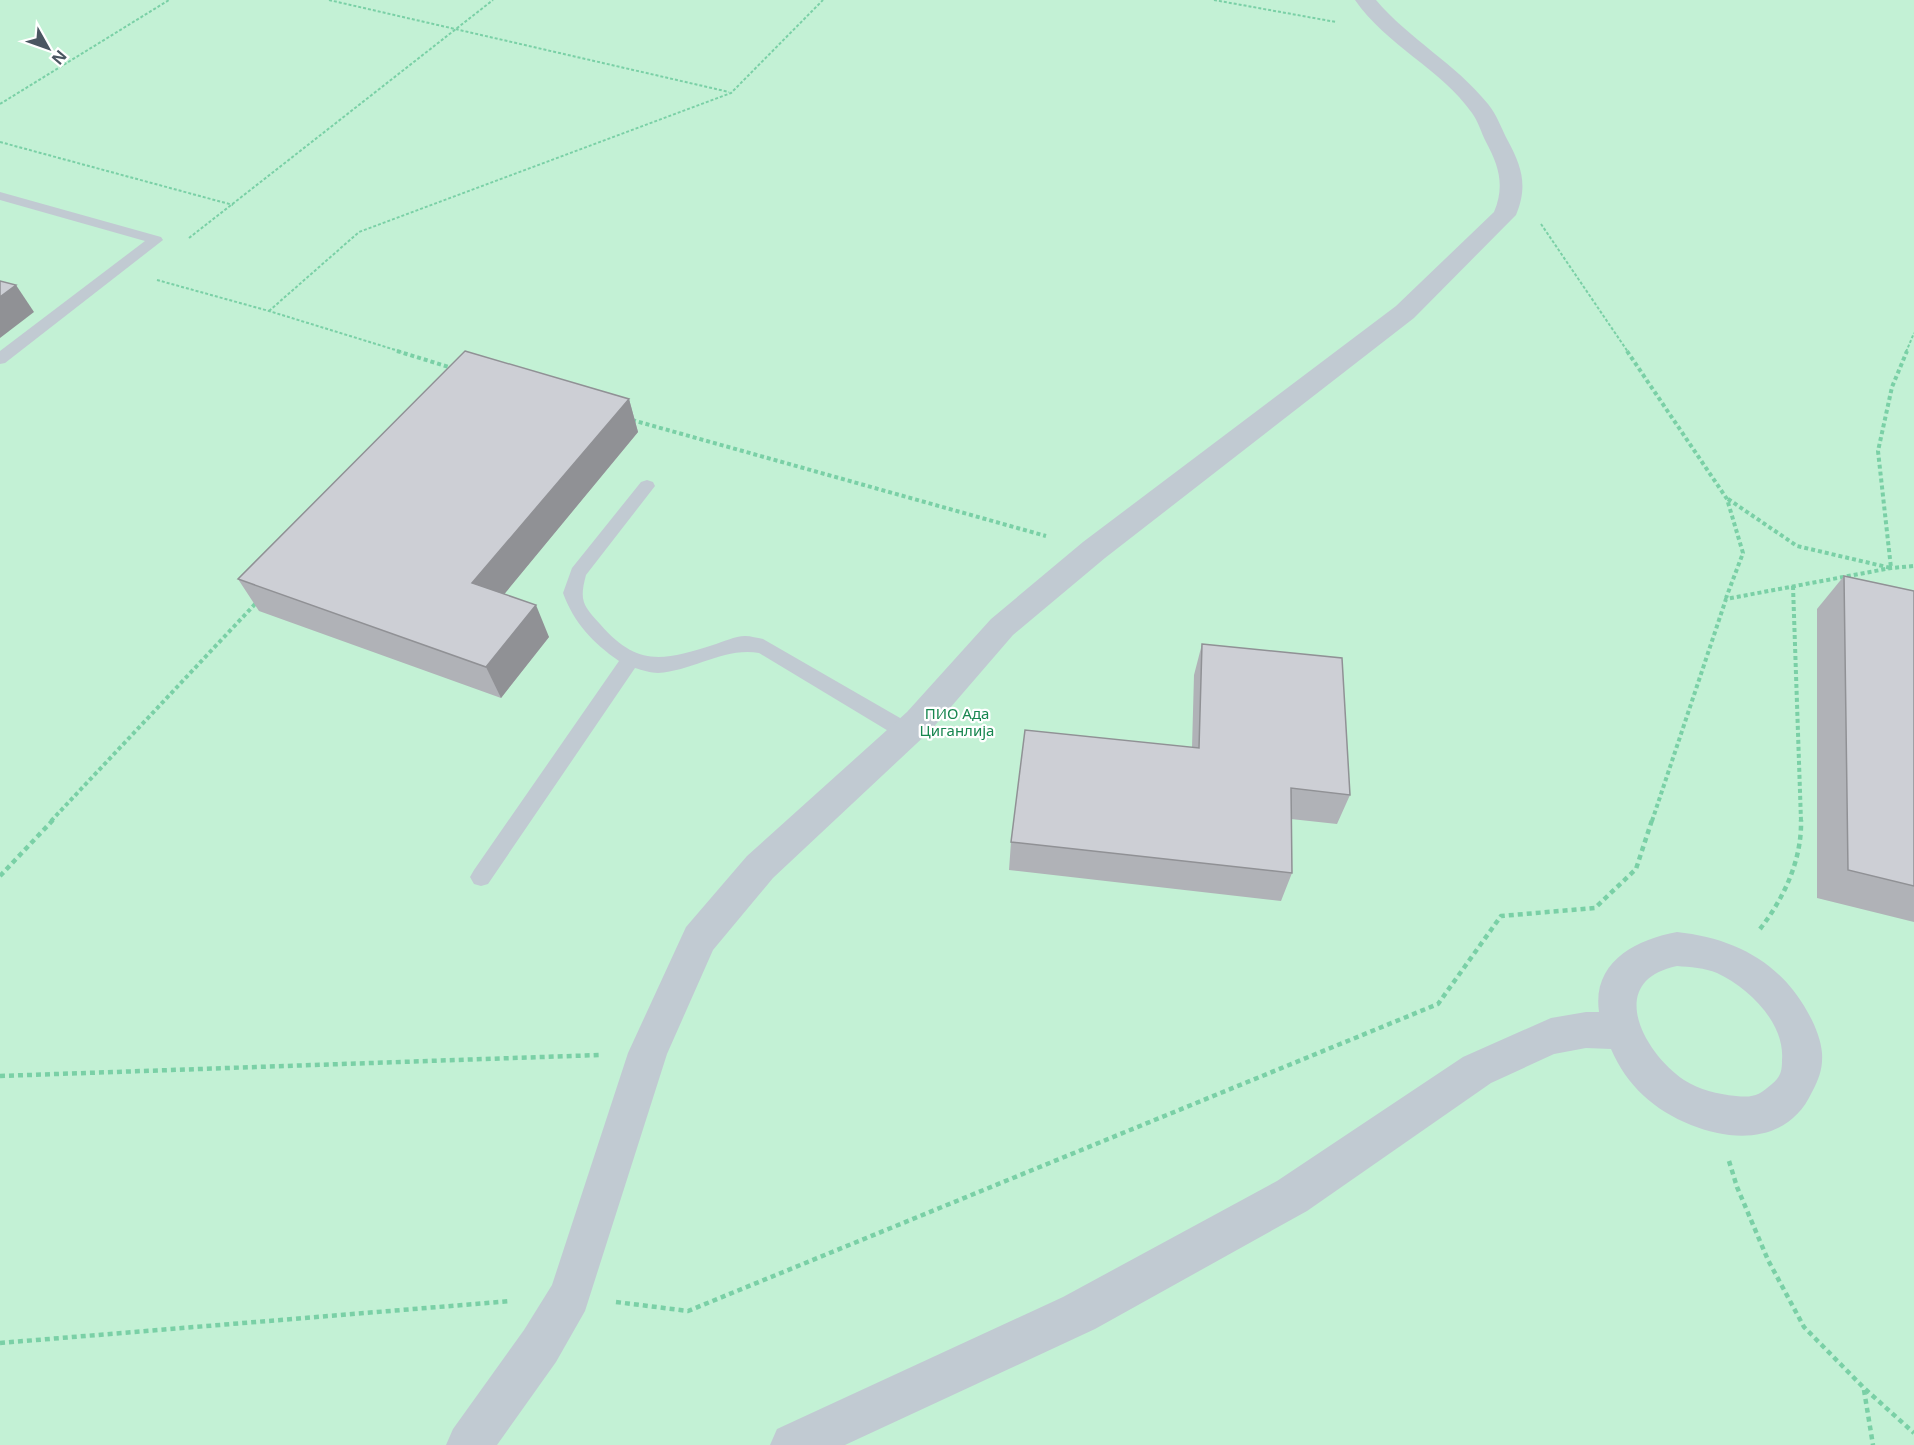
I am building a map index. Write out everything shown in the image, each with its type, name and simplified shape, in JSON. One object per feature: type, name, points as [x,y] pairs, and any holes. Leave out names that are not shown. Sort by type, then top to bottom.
[{"type":"street","points":[[469,1445],[540,1346],[570,1296],[648,1053],[699,939],[760,867],[907,732],[1002,627],[1094,550],[1405,312],[1504,215],[1515,185],[1504,153],[1479,107],[1438,65],[1398,34],[1365,0]]},
{"type":"street","points":[[1677,949],[1703,951],[1732,961],[1758,978],[1780,1000],[1796,1026],[1803,1052],[1802,1078],[1790,1098],[1770,1112],[1744,1118],[1713,1114],[1683,1101],[1656,1082],[1634,1058],[1621,1031],[1617,1005],[1621,983],[1634,965],[1653,954],[1677,949]]},
{"type":"street","points":[[793,1445],[1090,1308],[1292,1196],[1477,1070],[1551,1036],[1586,1030],[1621,1031]]},
{"type":"lane","points":[[0,196],[156,240],[0,359]]},
{"type":"lane","points":[[647,486],[578,573],[572,593],[579,612],[604,641],[631,659],[656,666],[681,662],[743,643],[764,646],[907,732]]},
{"type":"lane","points":[[481,877],[631,659]]},
{"type":"path","points":[[0,104],[168,0]]},
{"type":"path","points":[[329,0],[731,93]]},
{"type":"path","points":[[187,240],[493,0]]},
{"type":"path","points":[[269,311],[359,232],[731,93],[823,0]]},
{"type":"path","points":[[1214,0],[1398,34]]},
{"type":"path","points":[[0,142],[233,205]]},
{"type":"path","points":[[0,1343],[570,1296],[688,1311],[1438,1004],[1501,916],[1594,908],[1636,868],[1743,553],[1727,499],[1515,185]]},
{"type":"path","points":[[119,269],[269,311],[460,371]]},
{"type":"path","points":[[1891,568],[1878,451],[1892,387],[1914,333]]},
{"type":"path","points":[[621,417],[1094,550]]},
{"type":"path","points":[[1727,499],[1797,546],[1891,568]]},
{"type":"path","points":[[1726,599],[1891,568],[1914,566]]},
{"type":"path","points":[[1732,961],[1780,906],[1795,867],[1801,827],[1793,586]]},
{"type":"path","points":[[0,876],[260,599]]},
{"type":"path","points":[[0,1076],[648,1053]]},
{"type":"path","points":[[1713,1114],[1737,1187],[1768,1260],[1804,1327],[1864,1388],[1914,1433]]},
{"type":"path","points":[[1864,1388],[1873,1445]]},
{"type":"green space","name":"ПИО Ада Циганлија","points":[[0,0],[1914,0],[1914,1445],[0,1445]]},
{"type":"building","points":[[0,281],[16,285],[0,297]]},
{"type":"building","points":[[465,351],[629,399],[472,583],[536,605],[486,667],[238,579]]},
{"type":"building","points":[[1844,576],[1914,591],[1914,886],[1848,870]]},
{"type":"building","points":[[1202,644],[1342,658],[1350,795],[1291,788],[1292,873],[1011,842],[1025,730],[1199,748]]}]
